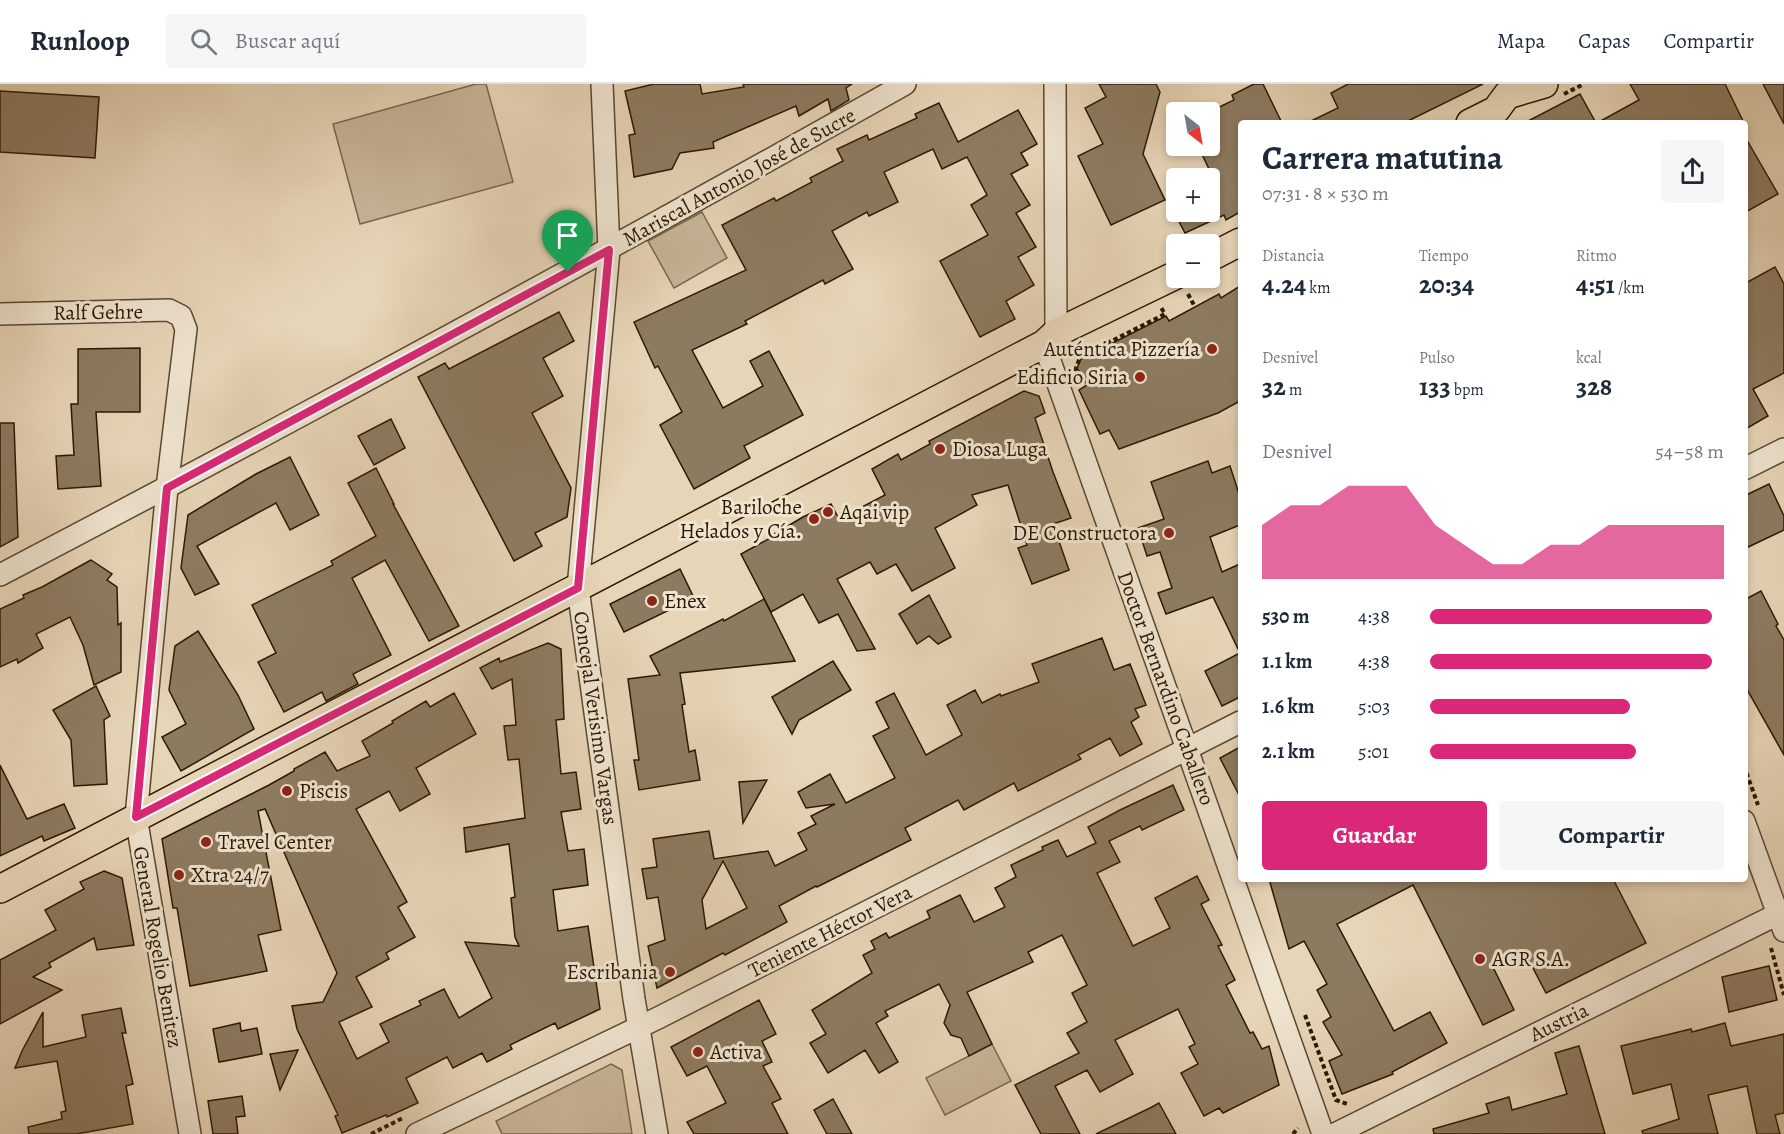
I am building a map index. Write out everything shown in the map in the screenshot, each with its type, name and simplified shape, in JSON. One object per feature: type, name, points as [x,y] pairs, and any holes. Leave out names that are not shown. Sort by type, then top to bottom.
[{"type":"main road","points":[[1475,120],[1503,103],[1544,84]]},
{"type":"main road","points":[[1220,252],[1238,243]]},
{"type":"main road","points":[[0,889],[1050,339],[1167,288]]},
{"type":"street","name":"Concejal Verisimo Vargas","points":[[602,84],[609,250],[578,588],[639,1026],[657,1134]]},
{"type":"street","name":"Mariscal Antonio José de Sucre","points":[[0,575],[167,488],[609,250],[906,84]]},
{"type":"street","name":"Doctor Bernardino Caballero","points":[[1055,84],[1050,339],[1188,750],[1323,1134]]},
{"type":"street","name":"Ralf Gehre","points":[[0,314],[169,310],[181,316],[186,329]]},
{"type":"street","name":"General Rogelio Benitez","points":[[186,329],[167,488],[136,817],[190,1134]]},
{"type":"street","points":[[1748,467],[1784,449]]},
{"type":"street","name":"Teniente Héctor Vera","points":[[417,1134],[658,1018],[1238,723]]},
{"type":"street","points":[[1748,831],[1782,919]]},
{"type":"street","name":"Austria","points":[[1335,1134],[1782,919]]},
{"type":"path","points":[[1184,288],[1195,307]]},
{"type":"path","points":[[1071,379],[1080,357],[1165,314],[1158,303]]},
{"type":"path","points":[[1764,942],[1771,945],[1784,995]]},
{"type":"path","points":[[1304,1011],[1336,1100],[1347,1104],[1357,1099]]},
{"type":"shaded area","points":[[476,84],[486,84],[513,182],[360,224],[333,124]]},
{"type":"shaded area","points":[[702,212],[727,258],[674,288],[648,241]]},
{"type":"shaded area","points":[[992,1044],[1011,1081],[945,1115],[926,1078]]},
{"type":"shaded area","points":[[611,1064],[622,1070],[632,1134],[502,1134],[496,1121]]},
{"type":"building","points":[[654,84],[700,84],[702,94],[744,87],[743,84],[852,84],[846,88],[849,100],[831,111],[828,99],[799,116],[796,106],[713,142],[714,148],[680,153],[672,169],[634,177],[629,135],[635,134],[625,91]]},
{"type":"building","points":[[1099,84],[1156,84],[1160,92],[1143,154],[1165,200],[1111,225],[1078,156],[1103,144],[1085,108],[1106,97]]},
{"type":"building","points":[[1254,84],[1263,84],[1281,120],[1238,120],[1238,213],[1226,220],[1224,215],[1220,217],[1220,168],[1209,168],[1203,156],[1220,156],[1220,107],[1234,100],[1232,95]]},
{"type":"building","points":[[1348,84],[1483,84],[1410,120],[1313,120],[1338,108],[1331,93]]},
{"type":"building","points":[[1630,84],[1725,84],[1743,120],[1602,120],[1639,100]]},
{"type":"building","points":[[1763,84],[1784,84],[1784,124]]},
{"type":"building","points":[[0,91],[99,97],[95,158],[0,152]]},
{"type":"building","points":[[1580,94],[1594,120],[1530,120]]},
{"type":"building","points":[[939,103],[958,142],[1018,110],[1037,144],[1021,153],[1028,165],[1011,174],[1030,205],[1016,213],[1036,247],[1018,257],[1034,285],[1006,301],[1015,319],[980,337],[940,261],[988,235],[971,205],[987,195],[967,157],[942,169],[933,149],[884,172],[898,202],[869,216],[867,212],[832,231],[853,269],[825,284],[823,280],[745,321],[747,324],[692,350],[723,408],[763,386],[750,361],[769,351],[803,415],[744,446],[750,458],[694,489],[660,425],[682,412],[658,366],[655,368],[634,322],[746,270],[722,225],[774,198],[776,201],[812,182],[810,178],[843,161],[837,149],[867,135],[869,140],[917,118],[915,114]]},
{"type":"building","points":[[1748,142],[1778,194],[1748,211]]},
{"type":"building","points":[[1179,222],[1209,222],[1185,233]]},
{"type":"building","points":[[1775,267],[1784,284],[1784,373],[1753,389],[1768,416],[1748,428],[1748,282]]},
{"type":"building","name":"Edificio Siria","points":[[1238,287],[1238,402],[1218,413],[1119,449],[1109,430],[1100,434],[1079,390],[1087,385],[1077,368],[1081,359],[1166,316],[1169,321],[1219,294],[1221,298]]},
{"type":"building","points":[[559,312],[574,341],[543,358],[563,396],[532,413],[571,488],[567,517],[535,533],[542,546],[514,561],[418,377],[445,363],[449,369]]},
{"type":"building","points":[[140,348],[140,412],[96,412],[101,486],[58,489],[56,456],[74,455],[71,404],[78,404],[78,349]]},
{"type":"building","points":[[1024,391],[1039,396],[1045,413],[1035,418],[1071,518],[1053,524],[1069,570],[1032,584],[1018,548],[1027,545],[1008,485],[972,495],[977,505],[935,528],[955,568],[912,591],[896,564],[877,574],[870,562],[837,579],[875,649],[857,651],[838,614],[819,623],[803,594],[771,612],[741,554],[803,517],[831,504],[839,519],[885,495],[872,469],[898,454],[901,460],[930,444],[929,441]]},
{"type":"building","points":[[391,419],[405,448],[374,465],[358,436]]},
{"type":"building","points":[[0,423],[14,423],[18,537],[0,547]]},
{"type":"building","points":[[290,457],[319,515],[290,530],[276,503],[197,546],[219,584],[195,595],[181,568],[188,515],[256,474]]},
{"type":"building","points":[[1208,461],[1212,473],[1230,466],[1238,491],[1238,526],[1210,537],[1222,572],[1238,565],[1238,649],[1213,597],[1166,614],[1158,593],[1172,588],[1160,552],[1147,556],[1138,528],[1164,519],[1151,482]]},
{"type":"building","points":[[376,468],[459,626],[429,641],[385,560],[352,578],[391,655],[353,674],[358,684],[326,701],[322,692],[284,712],[258,662],[276,653],[252,605],[333,565],[331,561],[376,536],[348,483]]},
{"type":"building","points":[[1769,484],[1784,516],[1784,530],[1748,547],[1748,494]]},
{"type":"building","points":[[91,560],[112,574],[107,580],[117,587],[118,625],[121,623],[121,672],[94,685],[83,645],[70,617],[36,634],[43,648],[18,663],[17,659],[0,667],[0,609]]},
{"type":"building","name":"Enex","points":[[680,569],[694,598],[624,632],[610,604]]},
{"type":"building","points":[[1761,591],[1784,640],[1784,755],[1748,691],[1748,598]]},
{"type":"building","points":[[929,595],[951,637],[938,644],[929,636],[917,644],[899,614]]},
{"type":"building","points":[[764,599],[795,661],[680,673],[689,752],[695,750],[700,780],[639,790],[634,760],[639,760],[628,679],[660,675],[650,656]]},
{"type":"building","points":[[198,631],[238,695],[254,729],[181,771],[162,737],[186,724],[169,690],[175,646]]},
{"type":"building","points":[[1102,638],[1114,670],[1130,664],[1146,705],[1135,709],[1139,717],[1131,722],[1142,744],[1120,756],[1110,738],[1078,755],[1081,759],[1018,791],[1014,783],[964,810],[958,800],[905,828],[911,840],[779,906],[787,922],[657,988],[648,946],[665,940],[658,897],[647,899],[642,869],[657,867],[653,839],[709,831],[714,859],[768,851],[775,866],[807,850],[798,833],[816,824],[811,816],[835,804],[806,808],[798,792],[830,774],[846,803],[895,778],[873,736],[889,728],[876,702],[894,693],[926,755],[962,735],[947,705],[975,690],[982,703],[1000,694],[1001,696],[1039,682],[1032,664]],"holes":[[[723,861],[747,908],[706,929],[702,900]]]},
{"type":"building","points":[[548,643],[561,649],[564,719],[556,720],[561,774],[576,772],[581,809],[561,812],[568,851],[584,849],[588,885],[553,890],[558,931],[588,926],[600,1009],[558,1029],[555,1023],[510,1045],[512,1049],[487,1062],[482,1053],[453,1068],[447,1057],[406,1078],[418,1103],[342,1133],[335,1116],[338,1115],[297,1029],[292,1006],[323,1002],[337,973],[265,809],[258,811],[281,930],[258,935],[267,971],[190,986],[177,908],[173,908],[162,839],[269,785],[325,752],[337,771],[370,756],[362,741],[426,701],[430,707],[454,693],[476,734],[416,768],[430,794],[400,811],[389,791],[356,809],[407,902],[398,907],[415,937],[386,953],[389,959],[356,977],[372,1007],[339,1022],[357,1059],[389,1042],[380,1024],[421,1005],[419,1001],[444,989],[459,1018],[492,998],[465,942],[519,946],[515,937],[511,898],[515,897],[509,844],[466,852],[464,828],[525,818],[519,759],[508,760],[504,726],[516,725],[512,679],[492,689],[480,668],[499,658],[500,662]]},
{"type":"building","points":[[1238,654],[1238,698],[1222,706],[1205,671]]},
{"type":"building","points":[[833,661],[851,690],[799,720],[792,734],[772,697]]},
{"type":"building","points":[[96,686],[110,716],[104,720],[107,784],[74,786],[71,740],[53,710]]},
{"type":"building","points":[[1238,748],[1238,793],[1220,758]]},
{"type":"building","points":[[0,765],[27,819],[64,804],[75,828],[44,841],[42,836],[0,856]]},
{"type":"building","points":[[767,780],[743,823],[739,782]]},
{"type":"building","points":[[1173,785],[1184,810],[1142,830],[1140,826],[1109,841],[1120,862],[1097,873],[1133,946],[1170,928],[1155,898],[1197,876],[1209,900],[1201,904],[1222,945],[1218,946],[1235,980],[1226,985],[1250,1033],[1253,1032],[1262,1049],[1269,1046],[1279,1085],[1223,1113],[1219,1108],[1204,1116],[1181,1073],[1198,1064],[1189,1047],[1195,1044],[1178,1009],[1115,1040],[1133,1074],[1100,1092],[1087,1070],[1055,1086],[1080,1134],[1041,1134],[1015,1085],[1079,1053],[1067,1033],[1087,1022],[1072,993],[1087,985],[1062,935],[1028,952],[1033,962],[967,992],[992,1044],[969,1056],[961,1038],[951,1035],[944,1023],[950,1005],[939,984],[885,1011],[888,1016],[876,1023],[898,1062],[879,1073],[865,1050],[828,1073],[810,1043],[826,1034],[812,1010],[872,973],[863,955],[875,949],[871,941],[886,933],[889,938],[930,918],[927,911],[960,895],[974,922],[1005,907],[995,888],[1016,877],[1011,865],[1058,840],[1067,857],[1096,843],[1088,827]]},
{"type":"building","points":[[104,871],[122,878],[134,945],[97,950],[94,938],[49,963],[51,967],[33,977],[62,990],[0,1024],[0,960],[56,930],[45,910],[84,889],[80,882]]},
{"type":"building","points":[[1270,882],[1615,882],[1646,943],[1546,993],[1524,951],[1493,967],[1514,1010],[1483,1025],[1413,885],[1337,924],[1394,1031],[1430,1012],[1447,1043],[1392,1072],[1393,1074],[1342,1094],[1329,1061],[1342,1055],[1323,1022],[1331,1017],[1317,990],[1327,984],[1304,941],[1289,949]]},
{"type":"building","points":[[1769,966],[1777,1000],[1729,1012],[1722,977]]},
{"type":"building","points":[[759,1000],[776,1034],[762,1041],[772,1062],[763,1066],[781,1099],[772,1103],[788,1134],[694,1134],[687,1122],[726,1103],[707,1066],[687,1076],[671,1047]]},
{"type":"building","points":[[121,1008],[126,1033],[122,1033],[133,1084],[126,1086],[133,1124],[76,1134],[29,1134],[28,1127],[62,1119],[61,1112],[66,1111],[57,1061],[15,1068],[43,1012],[43,1047],[86,1037],[82,1015]]},
{"type":"building","points":[[240,1023],[241,1031],[257,1028],[262,1054],[219,1062],[213,1029]]},
{"type":"building","points":[[1725,1023],[1731,1046],[1784,1034],[1784,1113],[1775,1115],[1780,1134],[1757,1134],[1747,1086],[1708,1095],[1718,1134],[1643,1134],[1642,1131],[1679,1119],[1671,1084],[1633,1094],[1621,1046]]},
{"type":"building","points":[[1579,1046],[1605,1134],[1434,1134],[1433,1129],[1489,1113],[1486,1104],[1509,1097],[1512,1110],[1567,1094],[1555,1053]]},
{"type":"building","points":[[298,1050],[280,1090],[270,1054]]},
{"type":"building","points":[[242,1096],[245,1116],[236,1117],[238,1134],[213,1134],[208,1101]]},
{"type":"building","points":[[833,1099],[852,1134],[827,1134],[814,1110]]},
{"type":"building","points":[[1159,1103],[1176,1134],[1096,1134],[1150,1108]]},
{"type":"place","name":"Auténtica Pizzería","points":[[1212,349]]},
{"type":"place","name":"Edificio Siria","points":[[1140,377]]},
{"type":"place","name":"Diosa Luga","points":[[940,449]]},
{"type":"place","name":"Aqai vip","points":[[828,512]]},
{"type":"place","name":"Bariloche Helados y Cía.","points":[[814,519]]},
{"type":"place","name":"DE Constructora","points":[[1169,533]]},
{"type":"place","name":"Enex","points":[[652,601]]},
{"type":"place","name":"Piscis","points":[[287,791]]},
{"type":"place","name":"Travel Center","points":[[206,842]]},
{"type":"place","name":"Xtra 24/7","points":[[179,875]]},
{"type":"place","name":"AGR S.A.","points":[[1480,959]]},
{"type":"place","name":"Escribania","points":[[670,972]]},
{"type":"place","name":"Activa","points":[[698,1052]]},
{"type":"route","points":[[609,250],[578,588],[136,817],[167,488],[568,272],[609,250]]}]
